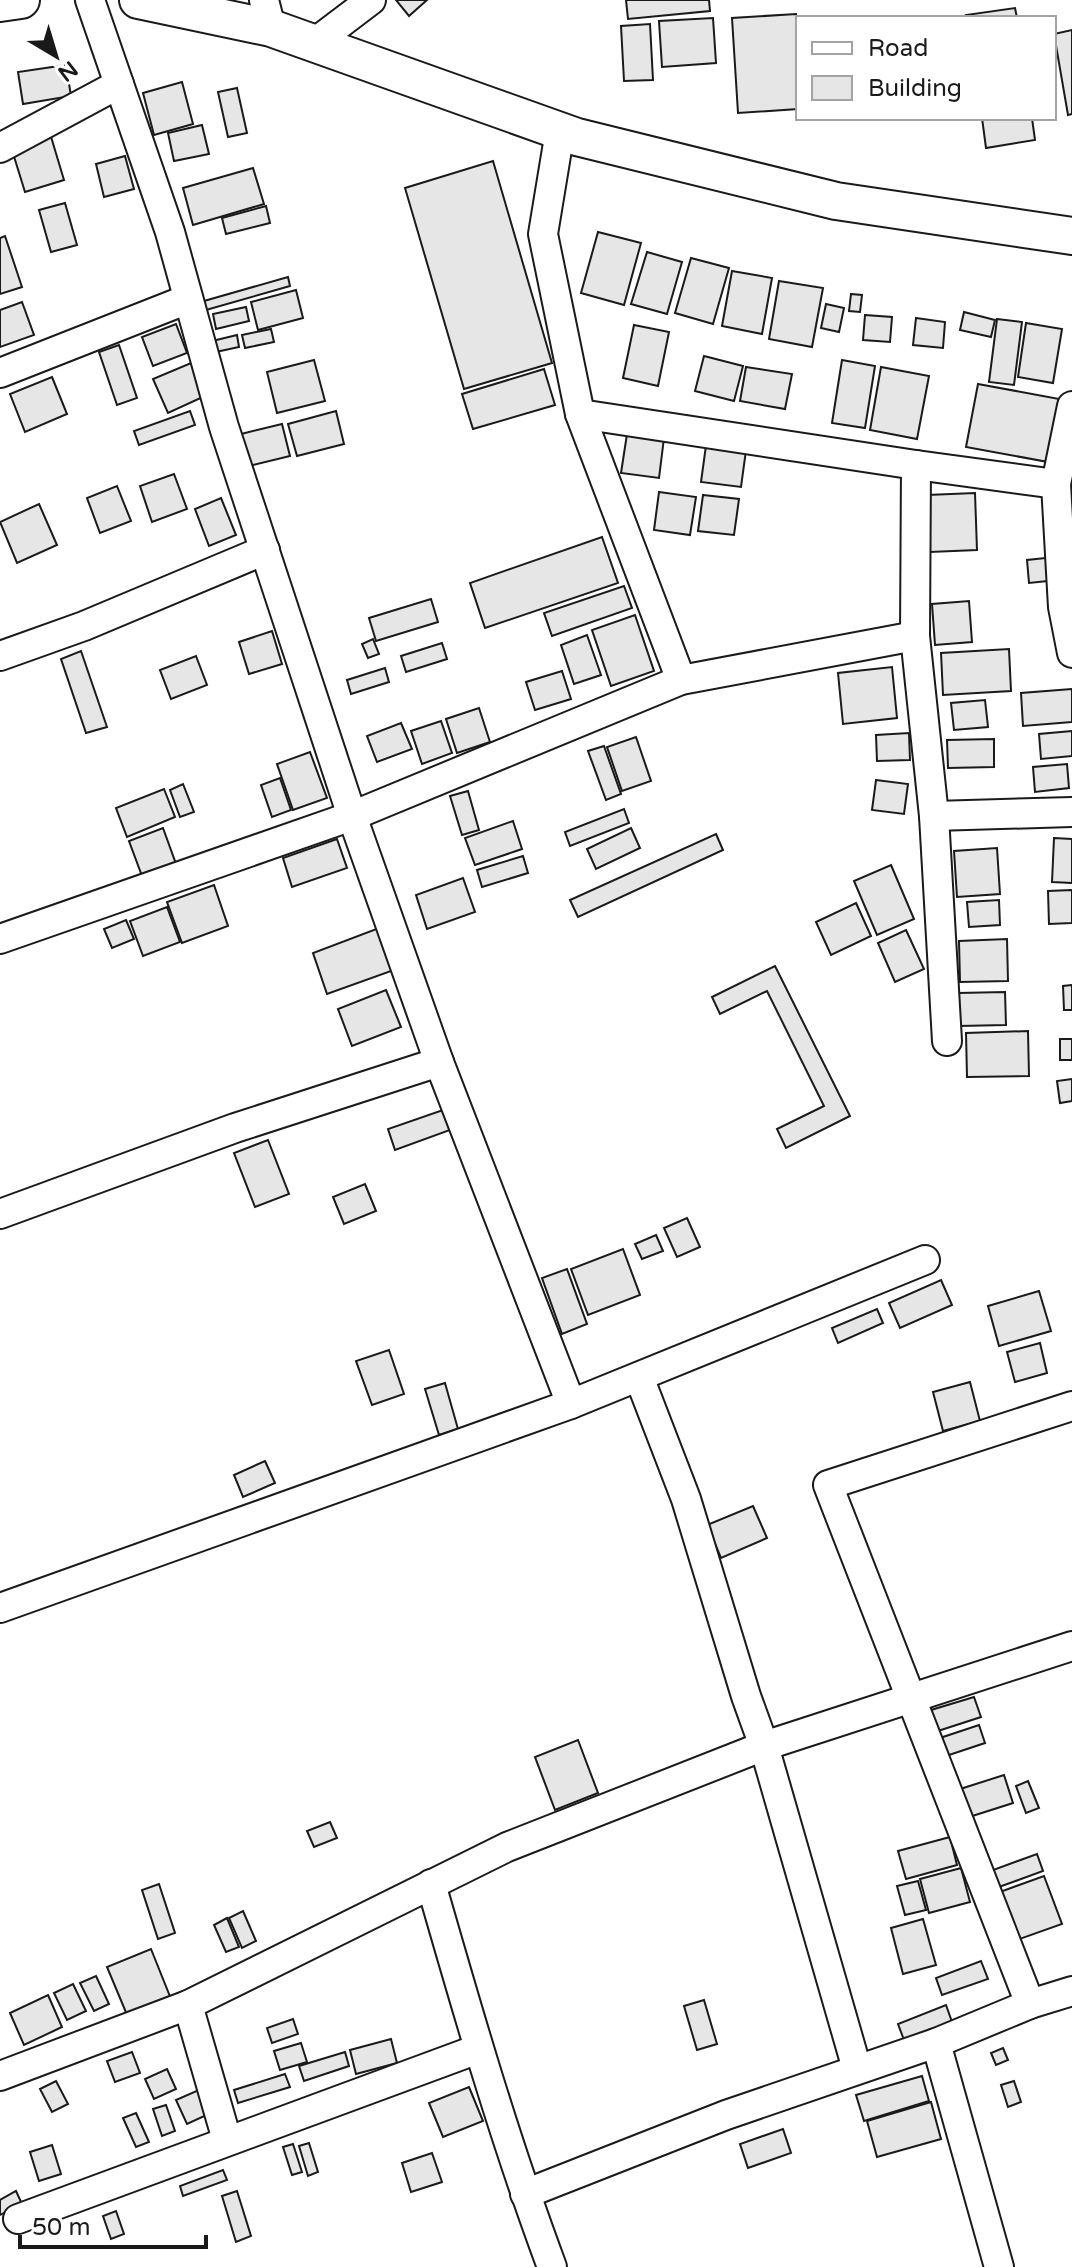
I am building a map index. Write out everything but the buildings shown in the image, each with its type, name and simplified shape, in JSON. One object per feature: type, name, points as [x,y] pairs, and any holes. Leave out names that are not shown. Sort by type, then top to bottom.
[{"type":"main road","points":[[0,3],[21,0]]},
{"type":"main road","points":[[138,0],[267,14],[313,44],[560,131],[836,201],[1072,236]]},
{"type":"street","points":[[90,0],[170,232],[224,427],[352,816],[439,1062],[571,1404]]},
{"type":"street","points":[[313,44],[371,0]]},
{"type":"street","points":[[0,148],[119,84]]},
{"type":"street","points":[[560,131],[543,234],[580,414],[681,680]]},
{"type":"street","points":[[0,373],[188,299]]},
{"type":"street","points":[[1072,406],[1056,484],[1063,607],[1072,653]]},
{"type":"street","points":[[580,414],[1056,484]]},
{"type":"street","points":[[916,465],[915,636],[934,816],[947,1041]]},
{"type":"street","points":[[0,656],[84,626],[265,550]]},
{"type":"street","points":[[0,939],[352,816],[681,680],[915,636]]},
{"type":"street","points":[[934,816],[1072,812]]},
{"type":"street","points":[[0,1214],[235,1128],[439,1062]]},
{"type":"street","points":[[0,1608],[571,1404],[925,1260]]},
{"type":"street","points":[[639,1377],[686,1499],[764,1746],[857,2069]]},
{"type":"street","points":[[1030,2004],[828,1485],[1072,1406]]},
{"type":"street","points":[[0,2076],[188,2005],[507,1847],[764,1746],[1072,1646]]},
{"type":"street","points":[[431,1884],[478,2049],[552,2267]]},
{"type":"street","points":[[525,2194],[726,2115],[936,2043],[1030,2004],[1072,1991]]},
{"type":"street","points":[[188,2005],[227,2140]]},
{"type":"street","points":[[936,2043],[999,2267]]},
{"type":"street","points":[[18,2219],[478,2049]]}]
